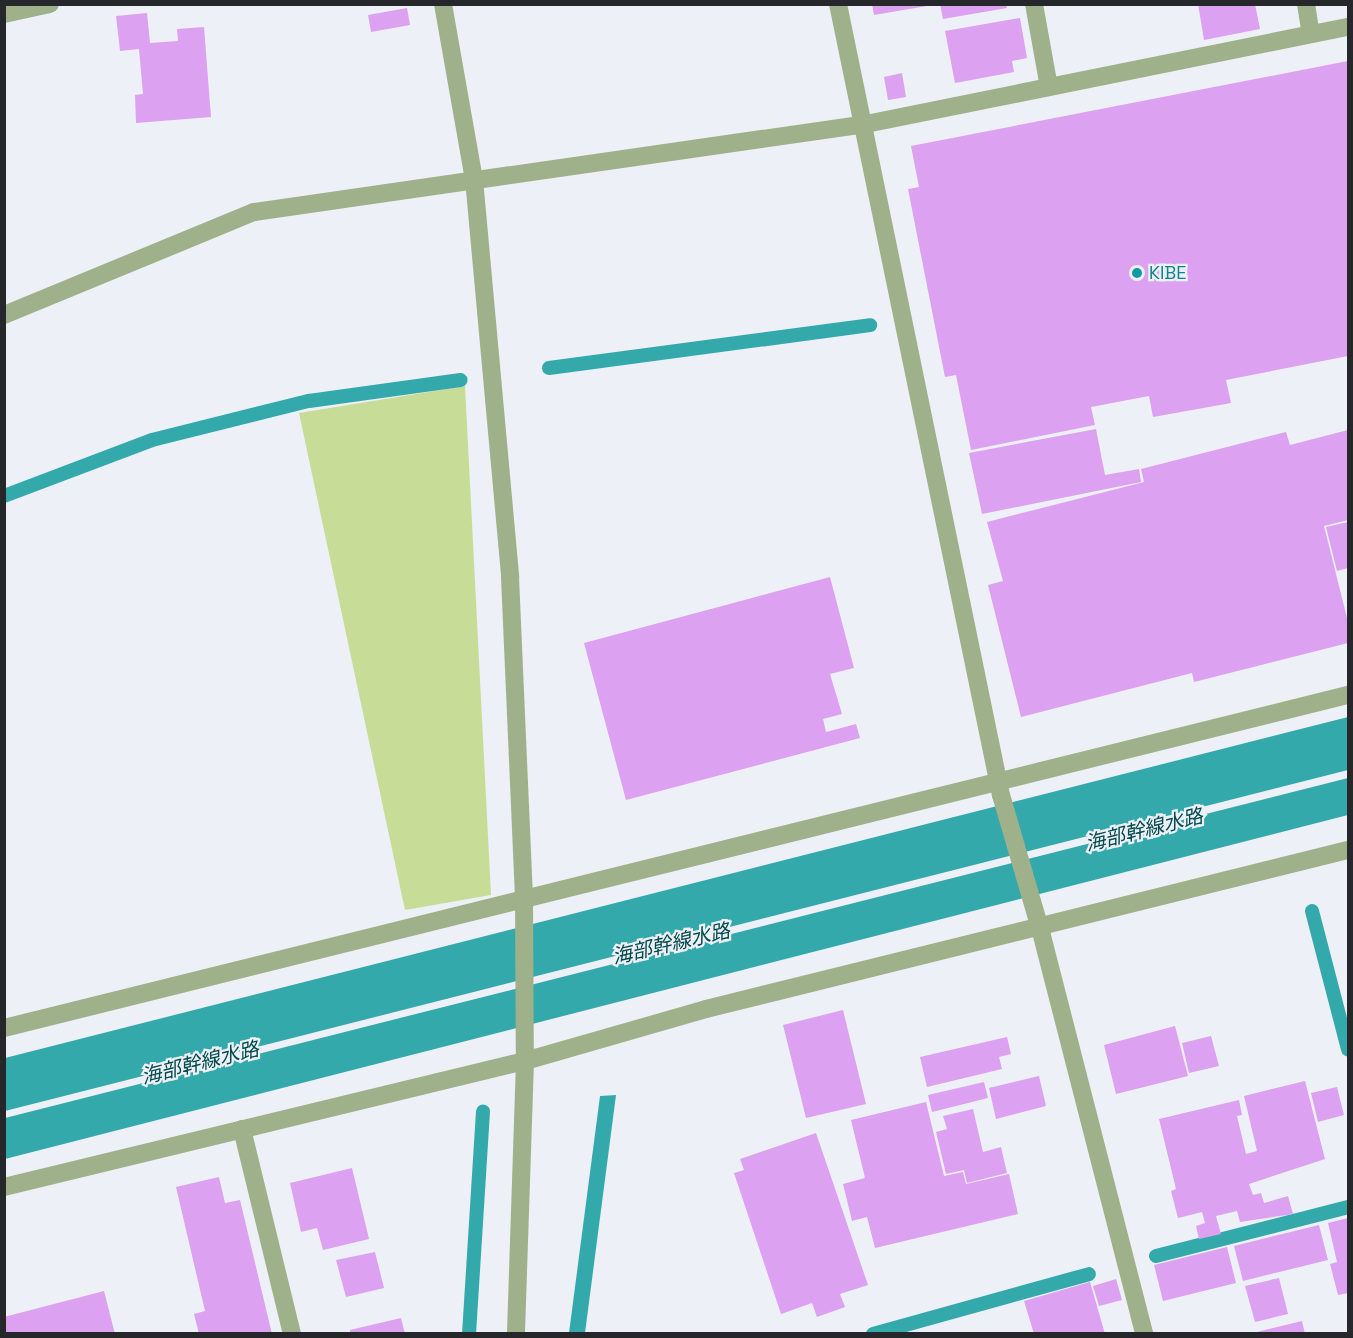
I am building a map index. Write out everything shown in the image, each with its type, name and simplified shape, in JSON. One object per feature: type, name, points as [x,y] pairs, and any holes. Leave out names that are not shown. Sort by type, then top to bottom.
[{"type":"street","points":[[4,14],[50,4]]},
{"type":"street","points":[[443,4],[474,179],[509,566],[524,897],[525,1061],[516,1334]]},
{"type":"street","points":[[838,4],[866,124],[1000,790],[1036,910],[1144,1334]]},
{"type":"street","points":[[1034,4],[1049,87]]},
{"type":"street","points":[[1306,4],[1311,34]]},
{"type":"street","points":[[4,315],[254,212],[866,124],[1348,27]]},
{"type":"street","points":[[4,1028],[524,897],[1000,790],[1348,695]]},
{"type":"street","points":[[4,1187],[525,1061],[706,1009],[1348,850]]},
{"type":"street","points":[[243,1129],[292,1334]]},
{"type":"green space","points":[[465,386],[491,895],[405,910],[299,413]]},
{"type":"water","points":[[1348,717],[1348,770],[5,1111],[5,1058]]},
{"type":"water","name":"海部幹線水路","points":[[1348,778],[1348,815],[5,1159],[5,1118]]},
{"type":"water","points":[[616,1095],[585,1333],[569,1333],[600,1096]]},
{"type":"building","points":[[872,4],[927,4],[927,6],[874,15]]},
{"type":"building","points":[[940,4],[1006,4],[1007,8],[943,19]]},
{"type":"building","points":[[1198,4],[1255,4],[1260,29],[1204,40]]},
{"type":"building","points":[[407,8],[410,25],[371,32],[368,15]]},
{"type":"building","points":[[147,13],[150,43],[178,41],[177,29],[204,27],[211,117],[136,123],[135,95],[143,94],[139,49],[120,51],[116,16]]},
{"type":"building","points":[[1020,18],[1027,58],[1012,61],[1014,72],[955,83],[945,31]]},
{"type":"building","name":"KIBE","points":[[1348,61],[1348,356],[1226,380],[1231,403],[1153,417],[1149,396],[1091,407],[1095,425],[971,450],[956,375],[945,377],[908,189],[919,187],[911,146]]},
{"type":"building","points":[[902,73],[906,97],[888,100],[884,77]]},
{"type":"building","points":[[1096,429],[1105,475],[1139,469],[1141,482],[982,514],[969,453]]},
{"type":"building","points":[[1348,430],[1348,520],[1324,526],[1348,622],[1348,643],[1194,682],[1192,673],[1021,717],[988,585],[1003,581],[987,522],[1144,482],[1141,469],[1286,432],[1290,445]]},
{"type":"building","points":[[1348,522],[1348,568],[1337,571],[1326,527]]},
{"type":"building","points":[[830,577],[854,668],[830,674],[842,714],[823,719],[826,732],[856,724],[860,738],[626,800],[584,643]]},
{"type":"building","points":[[843,1010],[866,1104],[806,1118],[783,1025]]},
{"type":"building","points":[[1175,1026],[1188,1076],[1116,1094],[1104,1045]]},
{"type":"building","points":[[1211,1036],[1219,1066],[1189,1073],[1182,1043]]},
{"type":"building","points":[[1007,1037],[1011,1054],[999,1057],[1002,1069],[927,1087],[920,1057]]},
{"type":"building","points":[[1039,1076],[1046,1106],[996,1119],[989,1088]]},
{"type":"building","points":[[1305,1081],[1325,1159],[1249,1184],[1253,1195],[1261,1193],[1264,1203],[1288,1196],[1293,1214],[1240,1222],[1237,1211],[1216,1216],[1221,1234],[1199,1239],[1196,1226],[1205,1223],[1202,1212],[1178,1218],[1171,1191],[1176,1189],[1159,1119],[1239,1100],[1242,1115],[1237,1116],[1246,1154],[1257,1151],[1244,1096]]},
{"type":"building","points":[[984,1082],[988,1098],[932,1112],[928,1095]]},
{"type":"building","points":[[1337,1087],[1344,1115],[1318,1122],[1311,1093]]},
{"type":"building","points":[[926,1102],[944,1176],[963,1172],[966,1184],[1009,1174],[1018,1214],[875,1248],[867,1217],[852,1221],[843,1184],[865,1178],[851,1120]]},
{"type":"building","points":[[973,1109],[983,1152],[1001,1147],[1007,1173],[967,1183],[964,1170],[946,1174],[936,1132],[947,1129],[943,1116]]},
{"type":"building","points":[[816,1133],[868,1285],[840,1294],[845,1307],[817,1317],[812,1303],[781,1314],[734,1173],[744,1170],[740,1159]]},
{"type":"building","points":[[352,1168],[369,1239],[323,1250],[317,1228],[301,1232],[290,1183]]},
{"type":"building","points":[[219,1177],[225,1203],[240,1200],[272,1334],[199,1334],[194,1314],[205,1311],[176,1187]]},
{"type":"building","points":[[1348,1218],[1348,1293],[1338,1295],[1330,1264],[1337,1262],[1328,1223]]},
{"type":"building","points":[[1319,1225],[1328,1260],[1243,1281],[1234,1246]]},
{"type":"building","points":[[1227,1247],[1236,1283],[1163,1301],[1154,1265]]},
{"type":"building","points":[[375,1252],[384,1288],[346,1297],[336,1260]]},
{"type":"building","points":[[1279,1278],[1288,1314],[1255,1322],[1245,1286]]},
{"type":"building","points":[[1116,1279],[1122,1300],[1099,1306],[1093,1286]]},
{"type":"building","points":[[1090,1282],[1105,1334],[1034,1334],[1024,1301]]},
{"type":"building","points":[[104,1291],[115,1334],[4,1334],[4,1317]]},
{"type":"building","points":[[401,1318],[405,1334],[350,1334],[350,1330]]},
{"type":"building","points":[[1302,1321],[1305,1334],[1253,1334],[1253,1333]]},
{"type":"waterway","points":[[549,368],[870,325]]},
{"type":"waterway","points":[[4,496],[152,440],[309,401],[461,380]]},
{"type":"waterway","points":[[1312,911],[1348,1049]]},
{"type":"waterway","points":[[469,1334],[483,1111]]},
{"type":"waterway","points":[[1156,1256],[1348,1207]]},
{"type":"waterway","points":[[873,1334],[1089,1274]]},
{"type":"place","name":"KIBE","points":[[1137,273]]}]
